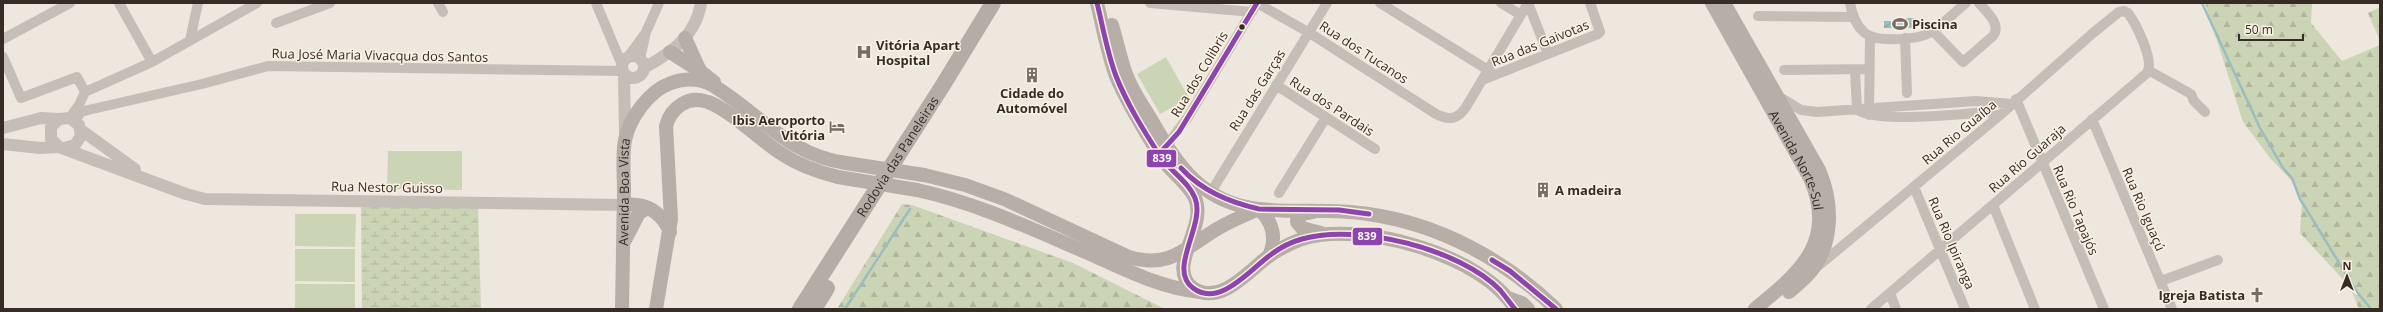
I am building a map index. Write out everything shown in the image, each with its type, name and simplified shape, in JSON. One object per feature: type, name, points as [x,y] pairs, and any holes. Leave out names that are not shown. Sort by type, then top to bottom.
[{"type":"main road","name":"Rodovia das Paneleiras","points":[[800,309],[942,88],[993,3]]},
{"type":"main road","name":"Rodovia das Paneleiras","points":[[814,309],[1005,3]]},
{"type":"main road","points":[[1097,3],[1118,80],[1197,203],[1198,220],[1183,264],[1184,275],[1194,288],[1204,292]]},
{"type":"main road","points":[[1106,3],[1126,76],[1163,150],[1183,170],[1211,192],[1231,201],[1259,209],[1339,210],[1397,220],[1455,239],[1510,271],[1552,307]]},
{"type":"main road","name":"Avenida Norte-Sul","points":[[1712,3],[1810,178],[1819,206],[1817,238],[1808,259],[1792,277],[1755,309]]},
{"type":"main road","name":"Avenida Norte-Sul","points":[[1724,3],[1819,170],[1828,195],[1829,219],[1826,240],[1820,258],[1811,272],[1769,309]]},
{"type":"main road","points":[[685,38],[700,71]]},
{"type":"main road","points":[[670,52],[700,71],[751,114]]},
{"type":"main road","points":[[625,141],[632,122],[643,105],[663,87],[676,81],[691,80],[712,85],[786,141],[803,151],[823,159],[924,175],[991,194],[1136,259],[1165,260],[1178,256],[1219,228],[1259,209]]},
{"type":"main road","points":[[656,309],[670,232],[671,206],[666,126],[673,111],[688,101],[700,100],[712,103],[790,159],[812,170],[838,177],[917,190],[953,198],[994,212],[1160,283],[1187,291],[1216,292],[1228,288],[1269,256],[1304,239],[1336,234]]},
{"type":"main road","name":"Avenida Boa Vista","points":[[622,309],[625,141]]},
{"type":"main road","points":[[624,205],[636,204],[648,208],[663,220],[670,232]]},
{"type":"main road","points":[[623,243],[639,213],[648,208]]},
{"type":"main road","points":[[1259,209],[1268,218],[1273,230],[1273,243],[1269,256]]},
{"type":"main road","points":[[1339,210],[1303,213],[1296,218],[1298,224],[1302,228],[1314,233],[1386,238],[1432,251],[1485,279],[1511,303],[1522,303],[1528,309]]},
{"type":"street","points":[[3,39],[55,7],[70,3]]},
{"type":"street","points":[[119,3],[152,62]]},
{"type":"street","points":[[190,40],[198,3]]},
{"type":"street","points":[[71,122],[54,122],[50,133],[54,143],[61,148],[75,145],[79,141],[71,122],[85,92],[152,62],[257,3]]},
{"type":"street","points":[[276,23],[330,3]]},
{"type":"street","points":[[596,3],[630,78],[636,78],[641,74],[646,32]]},
{"type":"street","points":[[624,67],[646,32],[659,3]]},
{"type":"street","points":[[642,64],[670,52],[685,38],[698,15],[701,3]]},
{"type":"street","points":[[1150,3],[1252,12]]},
{"type":"street","name":"Rua dos Colibris","points":[[1163,150],[1188,118],[1257,3]]},
{"type":"street","name":"Rua dos Tucanos","points":[[1257,3],[1308,32],[1436,114],[1446,118],[1457,118],[1482,80]]},
{"type":"street","name":"Rua das Garças","points":[[1211,192],[1327,3]]},
{"type":"street","points":[[1380,3],[1488,70]]},
{"type":"street","points":[[1501,3],[1521,15]]},
{"type":"street","points":[[1482,80],[1528,3]]},
{"type":"street","points":[[1528,3],[1548,54]]},
{"type":"street","name":"Rua das Gaivotas","points":[[1482,80],[1594,36],[1600,32],[1590,3]]},
{"type":"street","points":[[1850,3],[1854,18],[1862,30],[1870,37],[1905,38],[1922,36],[1933,31],[1966,3]]},
{"type":"street","points":[[1933,31],[1963,62],[1993,36],[1996,31],[1994,23],[1979,3]]},
{"type":"street","name":"Rua Rio Guaíba","points":[[1811,272],[1999,116],[2014,101],[2092,33],[2119,12],[2124,11],[2130,16],[2148,55],[2150,64],[2148,70]]},
{"type":"street","points":[[1758,16],[1854,18]]},
{"type":"street","points":[[1869,112],[1870,37]]},
{"type":"street","points":[[1905,38],[1907,93]]},
{"type":"street","points":[[3,57],[21,98],[74,77],[79,79],[85,92]]},
{"type":"street","points":[[624,67],[634,57],[642,64]]},
{"type":"street","name":"Rua José Maria Vivacqua dos Santos","points":[[71,122],[81,112],[88,110],[202,84],[268,66],[624,67]]},
{"type":"street","name":"Avenida Boa Vista","points":[[624,67],[625,141]]},
{"type":"street","points":[[1784,70],[1869,69]]},
{"type":"street","points":[[1855,70],[1857,109]]},
{"type":"street","points":[[2148,70],[2191,94],[2194,101],[2205,112]]},
{"type":"street","name":"Rua Rio Guaraja","points":[[1871,309],[2148,70]]},
{"type":"street","name":"Rua dos Pardais","points":[[1276,86],[1325,119],[1375,149]]},
{"type":"street","points":[[1775,94],[1793,106],[1809,112],[1857,109],[1895,117],[1988,112],[1999,116]]},
{"type":"street","points":[[1869,112],[1990,101],[2014,101]]},
{"type":"street","points":[[1988,124],[1990,101]]},
{"type":"street","name":"Rua Rio Tapajós","points":[[2014,101],[2104,309]]},
{"type":"street","points":[[3,128],[41,118],[71,122]]},
{"type":"street","points":[[1279,193],[1325,119]]},
{"type":"street","name":"Rua Rio Iguaçú","points":[[2092,119],[2172,309]]},
{"type":"street","name":"Rua Nestor Guisso","points":[[71,122],[153,181]]},
{"type":"street","name":"Rua Nestor Guisso","points":[[3,144],[40,148],[61,148],[186,194],[205,199],[624,205]]},
{"type":"street","name":"Rua Rio Ipiranga","points":[[1914,187],[1942,249],[1965,309]]},
{"type":"street","points":[[1993,205],[2035,309]]},
{"type":"street","points":[[2161,281],[2218,260]]},
{"type":"street","points":[[1890,293],[1896,309]]},
{"type":"green space","points":[[2205,3],[2312,3],[2311,23],[2342,61],[2380,45],[2380,309],[2359,309],[2350,287],[2300,233],[2302,200],[2292,181],[2270,158],[2243,122]]},
{"type":"green space","points":[[2380,7],[2380,41],[2368,13]]},
{"type":"green space","points":[[1166,57],[1189,98],[1160,114],[1137,74]]},
{"type":"green space","points":[[388,151],[462,151],[462,190],[387,189]]},
{"type":"green space","points":[[902,204],[912,205],[1073,263],[1165,309],[837,309]]},
{"type":"green space","points":[[361,206],[478,207],[481,309],[362,309]]},
{"type":"green space","points":[[295,214],[356,214],[355,247],[295,246]]},
{"type":"green space","points":[[295,249],[355,249],[355,282],[295,281]]},
{"type":"green space","points":[[295,284],[355,284],[355,309],[295,309]]},
{"type":"water","name":"Piscina","points":[[1896,18],[1916,18],[1916,28],[1884,28],[1884,21],[1895,21]]},
{"type":"waterway","points":[[2202,3],[2260,128],[2283,168],[2292,178],[2300,199],[2357,292],[2371,309]]},
{"type":"waterway","points":[[845,309],[910,209]]},
{"type":"transit line","name":"839","points":[[1097,3],[1110,58],[1125,97],[1160,156],[1188,186],[1195,198],[1197,209],[1196,221],[1185,258],[1184,270],[1186,280],[1193,288],[1203,293],[1213,293],[1223,290],[1234,285],[1273,253],[1289,244],[1302,239],[1325,235],[1351,234],[1379,237],[1407,243],[1460,262],[1482,275],[1500,290],[1515,309]]},
{"type":"transit line","name":"839","points":[[1159,154],[1179,132],[1257,3]]},
{"type":"transit line","name":"839","points":[[1181,168],[1207,189],[1237,203],[1259,209],[1339,210],[1369,214]]},
{"type":"transit line","name":"839","points":[[1492,260],[1510,271],[1556,309]]},
{"type":"place","name":"Piscina","points":[[1900,24]]},
{"type":"place","name":"Vitória Apart Hospital","points":[[864,52]]},
{"type":"place","name":"Cidade do Automóvel","points":[[1032,75]]},
{"type":"place","name":"Ibis Aeroporto Vitória","points":[[837,127]]},
{"type":"place","name":"A madeira","points":[[1543,190]]},
{"type":"place","name":"Igreja Batista","points":[[2257,295]]}]
